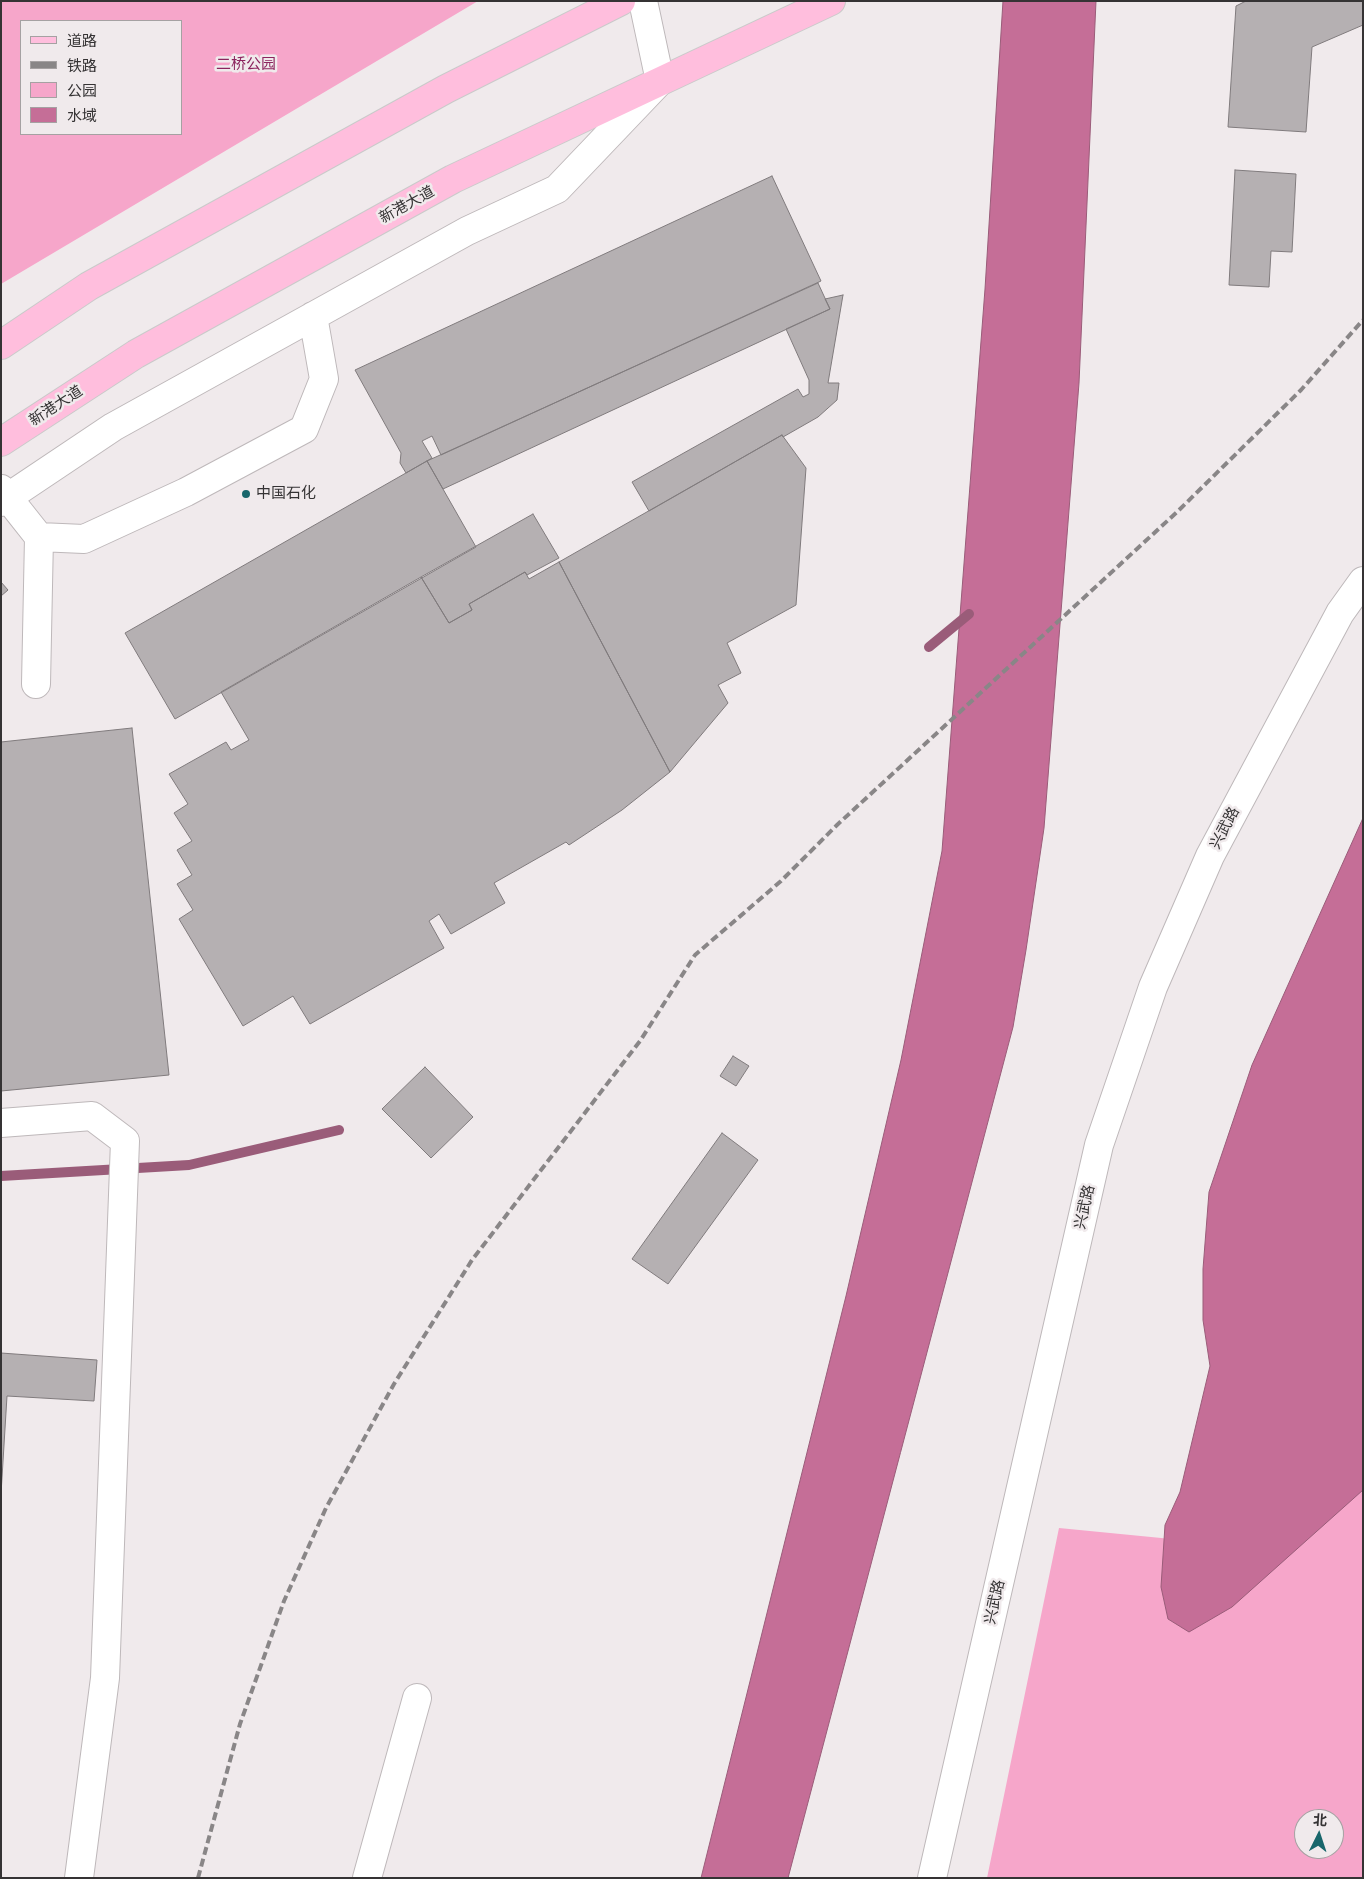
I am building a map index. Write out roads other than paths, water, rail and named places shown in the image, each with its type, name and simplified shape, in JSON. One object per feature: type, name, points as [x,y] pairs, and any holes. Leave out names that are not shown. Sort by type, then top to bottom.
[{"type":"main road","points":[[1,345],[88,286],[446,89],[622,1]]},
{"type":"main road","name":"新港大道","points":[[1,442],[136,354],[444,184],[832,1]]},
{"type":"street","points":[[36,684],[39,537],[3,496],[113,427],[313,316],[467,231],[557,189],[660,81],[643,1]]},
{"type":"street","points":[[39,537],[84,539],[186,492],[304,429],[324,379],[313,316]]},
{"type":"street","name":"兴武路","points":[[932,1878],[1099,1145],[1153,987],[1210,856],[1340,614],[1363,581]]},
{"type":"street","points":[[1,1123],[92,1116],[125,1141],[105,1678],[79,1878]]},
{"type":"street","points":[[367,1878],[417,1698]]},
{"type":"water","points":[[1003,1],[1096,1],[1079,383],[1044,828],[1026,950],[1013,1027],[788,1878],[701,1878],[846,1296],[901,1060],[942,851],[985,289]]},
{"type":"water","points":[[1363,818],[1363,1490],[1232,1607],[1189,1632],[1168,1619],[1161,1587],[1165,1525],[1180,1492],[1210,1366],[1203,1320],[1203,1269],[1209,1192],[1252,1065]]},
{"type":"waterway","points":[[929,647],[969,614]]},
{"type":"waterway","points":[[1,1176],[189,1165],[339,1130]]},
{"type":"railway","points":[[198,1878],[240,1724],[284,1601],[326,1508],[394,1384],[472,1260],[640,1041],[695,955],[781,881],[837,825],[1177,512],[1301,390],[1363,320]]},
{"type":"place","name":"中国石化","points":[[246,494]]},
{"type":"park label","name":"二桥公园","points":[[246,65]]}]
